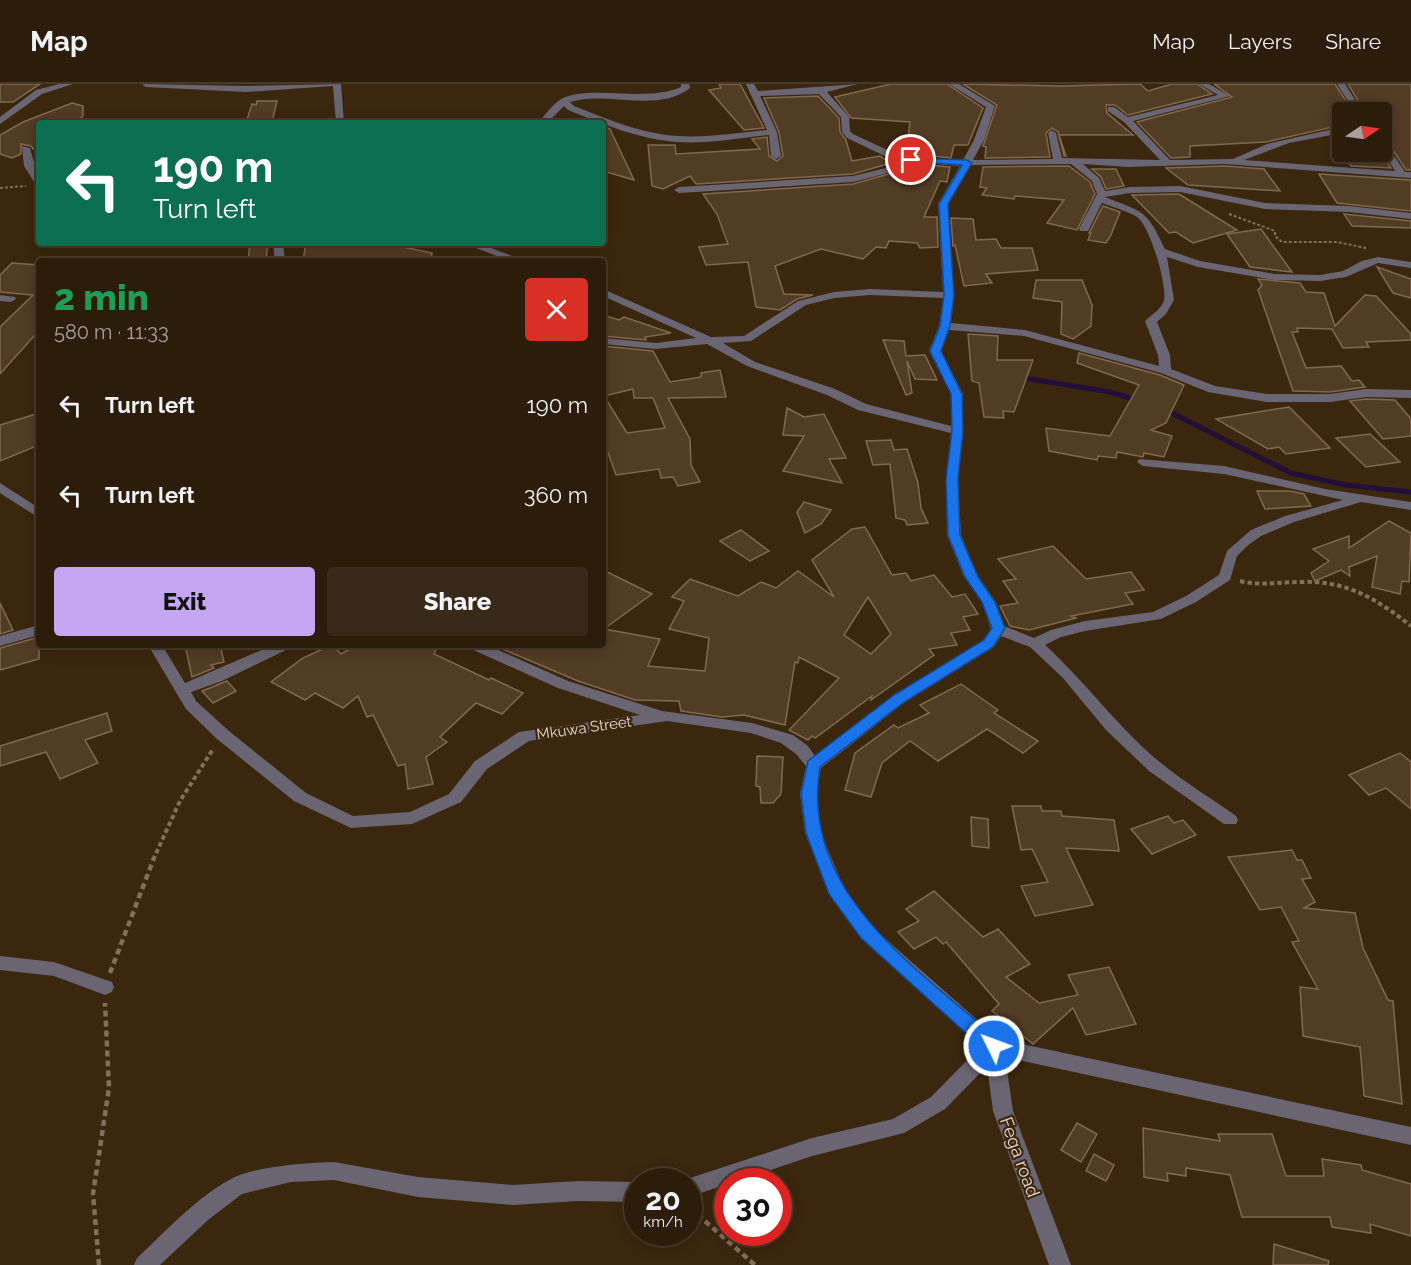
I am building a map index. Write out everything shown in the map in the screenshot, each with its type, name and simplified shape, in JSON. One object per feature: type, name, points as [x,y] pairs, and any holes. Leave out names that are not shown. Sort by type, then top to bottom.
[{"type":"street","points":[[0,121],[39,92],[69,84]]},
{"type":"street","points":[[146,84],[246,89],[331,84]]},
{"type":"street","points":[[337,84],[340,120]]},
{"type":"street","points":[[546,120],[564,101],[573,96],[662,97],[675,95],[686,88],[685,84]]},
{"type":"street","points":[[750,84],[773,132],[776,156]]},
{"type":"street","points":[[777,84],[793,93]]},
{"type":"street","points":[[754,94],[821,91],[854,84]]},
{"type":"street","points":[[953,84],[991,106],[979,140],[943,204],[949,295],[945,326],[935,351],[957,394],[957,431],[952,479],[954,535],[971,577],[989,602],[998,628],[1035,644],[1068,674],[1112,726],[1155,767],[1230,820]]},
{"type":"street","points":[[1127,120],[1226,96],[1203,84]]},
{"type":"street","points":[[1341,84],[1353,102]]},
{"type":"street","points":[[821,91],[844,117],[846,132],[850,136],[882,153],[911,160],[967,163],[1073,161],[1128,164],[1235,162],[1406,175]]},
{"type":"street","points":[[564,101],[572,108],[603,120]]},
{"type":"street","points":[[1111,109],[1127,120],[1167,162]]},
{"type":"street","points":[[606,121],[634,132],[667,139],[721,138],[773,132]]},
{"type":"street","points":[[1235,162],[1240,156],[1266,147],[1332,131]]},
{"type":"street","points":[[1052,133],[1058,161]]},
{"type":"street","points":[[25,148],[29,165],[36,178]]},
{"type":"street","points":[[1392,157],[1406,175]]},
{"type":"street","points":[[679,190],[853,179],[889,170],[911,160]]},
{"type":"street","points":[[1073,161],[1096,180],[1101,196],[1084,229]]},
{"type":"street","points":[[1101,196],[1130,190],[1180,189],[1265,206],[1349,209],[1411,216]]},
{"type":"street","points":[[1101,196],[1147,221],[1161,251],[1169,300],[1162,312],[1151,321],[1152,331],[1166,356],[1165,371]]},
{"type":"street","points":[[477,246],[511,258]]},
{"type":"street","points":[[1161,251],[1198,264],[1275,277],[1320,278],[1346,274],[1366,263],[1378,260],[1411,265]]},
{"type":"street","points":[[606,341],[656,346],[709,340],[747,339],[802,303],[834,295],[870,292],[949,295]]},
{"type":"street","points":[[606,293],[709,340],[751,364],[831,392],[862,407],[957,431]]},
{"type":"street","points":[[945,326],[1025,333],[1165,371],[1212,389],[1267,398],[1330,398],[1365,393],[1411,394]]},
{"type":"street","points":[[1143,462],[1224,470],[1358,499],[1411,506]]},
{"type":"street","points":[[0,487],[36,512]]},
{"type":"street","points":[[1035,644],[1056,633],[1085,626],[1156,616],[1191,599],[1225,577],[1231,555],[1248,538],[1268,527],[1358,499]]},
{"type":"street","points":[[998,628],[989,644],[899,699],[814,765],[808,794],[813,833],[835,889],[867,933],[994,1046],[1411,1136]]},
{"type":"street","points":[[0,641],[36,631]]},
{"type":"street","name":"Mkuwa Street","points":[[157,648],[191,705],[223,735],[300,797],[351,822],[412,818],[455,798],[481,765],[525,736],[667,716],[752,728],[787,739],[802,750],[814,765]]},
{"type":"street","points":[[182,690],[217,677],[279,648]]},
{"type":"street","points":[[481,648],[579,692],[614,705],[667,716]]},
{"type":"street","points":[[0,963],[54,969],[105,987]]},
{"type":"street","points":[[702,1183],[812,1147],[897,1127],[938,1103],[994,1046]]},
{"type":"street","name":"Fega road","points":[[994,1046],[1003,1111],[1060,1265]]},
{"type":"street","points":[[145,1265],[201,1212],[237,1186],[291,1173],[334,1171],[418,1187],[513,1195],[578,1191],[624,1192]]},
{"type":"path","points":[[0,188],[28,186]]},
{"type":"path","points":[[1212,197],[1221,210],[1275,231],[1275,236],[1282,242],[1337,242],[1372,250],[1378,260]]},
{"type":"path","points":[[1225,577],[1270,586],[1322,581],[1347,584],[1384,604],[1411,626]]},
{"type":"path","points":[[99,1265],[93,1194],[109,1088],[105,987],[162,835],[190,780],[223,735]]},
{"type":"path","points":[[702,1218],[755,1265]]},
{"type":"building","points":[[0,84],[40,84],[13,102],[0,102]]},
{"type":"building","points":[[719,84],[740,84],[764,128],[744,130],[709,90],[721,88]]},
{"type":"building","points":[[891,84],[947,84],[983,108],[968,145],[954,145],[951,158],[906,153],[910,122],[851,118],[835,97]]},
{"type":"building","points":[[963,84],[1060,86],[1140,84],[1148,91],[1172,84],[1197,84],[1212,94],[1128,115],[1115,105],[1106,105],[1107,113],[1133,135],[1059,135],[1066,156],[1064,156],[1058,132],[1052,128],[1046,133],[1050,157],[985,158],[986,147],[983,146],[997,105]]},
{"type":"building","points":[[1214,84],[1335,84],[1347,102],[1332,102],[1332,127],[1266,142],[1190,146],[1190,157],[1171,158],[1137,122],[1232,97]]},
{"type":"building","points":[[1348,84],[1411,84],[1411,170],[1406,170],[1392,149],[1392,102],[1359,102]]},
{"type":"building","points":[[818,96],[839,118],[840,132],[846,140],[852,161],[880,156],[891,163],[853,174],[696,184],[690,176],[663,189],[652,186],[648,145],[675,145],[676,154],[760,149],[752,139],[767,137],[769,156],[777,161],[783,156],[779,132],[764,98]]},
{"type":"building","points":[[257,101],[277,101],[273,120],[247,120],[252,104],[256,105]]},
{"type":"building","points":[[72,103],[83,106],[83,116],[78,120],[36,120],[36,148],[33,149],[31,146],[21,144],[21,154],[12,158],[0,154],[0,135],[23,122]]},
{"type":"building","points":[[606,127],[610,129],[634,180],[606,172]]},
{"type":"building","points":[[1348,162],[1387,162],[1391,168],[1351,166]]},
{"type":"building","points":[[914,164],[950,167],[947,182],[940,181],[924,217],[937,217],[938,247],[920,248],[917,243],[889,241],[886,248],[876,247],[863,259],[821,249],[775,266],[784,294],[813,295],[797,299],[780,310],[756,307],[748,262],[706,265],[699,247],[728,244],[717,214],[703,194],[853,184],[899,171],[903,174],[904,169]]},
{"type":"building","points":[[1069,166],[1090,182],[1095,194],[1077,230],[1047,223],[1064,200],[1015,196],[1014,199],[982,195],[987,188],[980,187],[983,167]]},
{"type":"building","points":[[1225,166],[1264,169],[1280,191],[1188,185],[1166,168]]},
{"type":"building","points":[[1092,169],[1116,169],[1124,186],[1106,189],[1101,177]]},
{"type":"building","points":[[1319,174],[1411,180],[1411,211],[1337,203]]},
{"type":"building","points":[[1179,194],[1237,230],[1193,243],[1176,232],[1169,233],[1132,195]]},
{"type":"building","points":[[1103,206],[1120,212],[1111,235],[1106,243],[1088,240],[1091,233],[1089,233]]},
{"type":"building","points":[[1344,214],[1411,221],[1411,228],[1352,226]]},
{"type":"building","points":[[951,218],[973,219],[976,240],[996,239],[1001,248],[1032,248],[1038,270],[986,274],[992,283],[964,286],[955,245],[953,246]]},
{"type":"building","points":[[1261,229],[1292,272],[1250,267],[1227,234]]},
{"type":"building","points":[[250,246],[268,246],[266,258],[248,258]]},
{"type":"building","points":[[306,246],[398,246],[432,253],[431,258],[304,258]]},
{"type":"building","points":[[12,263],[36,265],[36,336],[0,374],[0,327],[33,295],[0,292],[0,275]]},
{"type":"building","points":[[1377,267],[1411,279],[1411,298],[1393,293]]},
{"type":"building","points":[[1258,279],[1300,283],[1306,292],[1324,293],[1335,326],[1365,295],[1376,296],[1411,334],[1411,340],[1366,342],[1369,347],[1343,348],[1332,329],[1297,328],[1298,332],[1292,332],[1306,368],[1341,366],[1352,381],[1359,380],[1365,387],[1330,392],[1293,391],[1258,290],[1262,285]]},
{"type":"building","points":[[1036,280],[1082,280],[1092,305],[1091,326],[1073,339],[1061,334],[1062,302],[1033,298]]},
{"type":"building","points":[[606,316],[619,320],[624,317],[671,333],[645,337],[646,340],[606,336]]},
{"type":"building","points":[[968,334],[998,336],[997,360],[1033,360],[1014,412],[1003,411],[1004,418],[984,417],[979,383],[972,381]]},
{"type":"building","points":[[883,340],[904,341],[906,356],[925,355],[937,380],[915,379],[907,361],[912,393],[906,395]]},
{"type":"building","points":[[606,346],[653,351],[670,382],[701,377],[701,373],[720,370],[726,397],[668,398],[690,439],[691,465],[700,482],[678,486],[673,477],[661,478],[659,469],[616,475],[606,447],[606,399],[627,433],[665,428],[653,398],[634,398],[633,389],[606,396]]},
{"type":"building","points":[[1079,353],[1160,375],[1184,385],[1166,423],[1151,430],[1172,436],[1164,457],[1144,453],[1143,457],[1117,452],[1116,458],[1098,456],[1097,460],[1049,451],[1046,428],[1110,436],[1139,385],[1077,363]]},
{"type":"building","points":[[1395,400],[1411,419],[1411,436],[1383,439],[1350,401]]},
{"type":"building","points":[[1289,407],[1330,448],[1286,454],[1279,447],[1268,449],[1216,419]]},
{"type":"building","points":[[787,408],[804,417],[824,414],[846,458],[829,459],[842,483],[783,471],[804,436],[783,435]]},
{"type":"building","points":[[36,414],[36,446],[0,461],[0,425]]},
{"type":"building","points":[[1370,434],[1400,462],[1366,467],[1336,438]]},
{"type":"building","points":[[891,440],[894,450],[907,449],[918,483],[921,508],[928,523],[907,525],[905,520],[896,518],[890,464],[873,465],[866,441]]},
{"type":"building","points":[[1257,491],[1290,491],[1304,494],[1311,506],[1265,509]]},
{"type":"building","points":[[804,502],[831,510],[821,524],[805,533],[797,512]]},
{"type":"building","points":[[1389,521],[1411,533],[1409,582],[1402,581],[1400,594],[1372,587],[1377,556],[1349,567],[1350,576],[1341,570],[1315,581],[1311,573],[1329,561],[1313,549],[1349,536],[1349,548]]},
{"type":"building","points":[[865,527],[892,575],[906,573],[911,581],[934,575],[952,597],[965,594],[978,614],[963,617],[970,630],[951,633],[957,645],[929,649],[934,655],[871,700],[872,696],[815,738],[812,736],[808,740],[789,730],[839,678],[799,657],[798,663],[795,662],[785,725],[744,715],[722,717],[681,711],[679,701],[635,700],[578,681],[500,648],[606,648],[606,629],[660,639],[648,666],[705,671],[709,638],[669,629],[684,601],[672,597],[690,579],[738,596],[761,582],[776,588],[798,571],[834,597],[812,560],[852,529]],"holes":[[[868,597],[891,634],[871,654],[844,635]]]},
{"type":"building","points":[[741,530],[769,551],[750,561],[720,541]]},
{"type":"building","points":[[1053,546],[1086,579],[1131,572],[1144,590],[1125,593],[1133,604],[1071,616],[1076,618],[1029,630],[1010,626],[1000,606],[1018,603],[1003,581],[1016,579],[998,559]]},
{"type":"building","points":[[606,571],[652,594],[606,628]]},
{"type":"building","points":[[0,603],[13,630],[0,634]]},
{"type":"building","points":[[36,638],[39,659],[0,670],[0,648]]},
{"type":"building","points":[[186,648],[221,648],[224,662],[211,665],[214,668],[192,677]]},
{"type":"building","points":[[325,648],[335,648],[341,654],[352,648],[437,648],[434,654],[523,693],[502,714],[476,703],[440,737],[447,742],[426,757],[433,784],[408,789],[405,764],[398,766],[373,715],[367,717],[358,696],[343,708],[315,693],[305,700],[271,682],[303,658]]},
{"type":"building","points":[[227,681],[236,691],[213,703],[202,691]]},
{"type":"building","points":[[961,684],[998,710],[994,713],[1038,741],[1023,753],[987,729],[938,761],[910,741],[882,763],[871,797],[845,790],[855,753],[894,725],[898,728],[929,713],[920,705]]},
{"type":"building","points":[[107,713],[112,731],[85,740],[98,763],[60,779],[46,752],[0,766],[0,746]]},
{"type":"building","points":[[1400,753],[1411,762],[1411,809],[1386,788],[1369,795],[1349,775]]},
{"type":"building","points":[[757,756],[783,757],[781,794],[773,803],[761,803],[760,787],[756,786]]},
{"type":"building","points":[[1012,806],[1041,806],[1042,811],[1061,811],[1062,816],[1114,820],[1119,851],[1066,848],[1093,905],[1035,916],[1021,886],[1048,882],[1032,849],[1021,850]]},
{"type":"building","points":[[1168,816],[1174,823],[1183,820],[1196,835],[1152,854],[1131,829]]},
{"type":"building","points":[[971,817],[988,819],[989,848],[972,846]]},
{"type":"building","points":[[1292,850],[1297,860],[1302,860],[1311,878],[1302,879],[1315,902],[1304,908],[1355,913],[1363,948],[1388,1000],[1393,1001],[1402,1104],[1364,1096],[1360,1047],[1303,1036],[1300,987],[1318,989],[1292,942],[1299,941],[1281,907],[1260,910],[1228,857]]},
{"type":"building","points":[[934,891],[983,937],[998,929],[1030,964],[1006,977],[1039,1003],[1078,995],[1068,975],[1109,967],[1136,1024],[1086,1035],[1073,1008],[1033,1044],[992,1011],[999,1004],[946,942],[943,944],[936,937],[914,949],[898,932],[919,921],[906,909]]},
{"type":"building","points":[[1077,1123],[1097,1134],[1081,1162],[1061,1150]]},
{"type":"building","points":[[1143,1128],[1220,1141],[1218,1134],[1272,1134],[1286,1176],[1324,1176],[1322,1159],[1361,1165],[1362,1170],[1411,1184],[1411,1236],[1370,1224],[1371,1233],[1332,1227],[1330,1217],[1242,1217],[1230,1175],[1186,1168],[1186,1176],[1167,1173],[1168,1181],[1144,1177]]},
{"type":"building","points":[[1094,1154],[1114,1165],[1106,1181],[1086,1171]]},
{"type":"building","points":[[1274,1244],[1329,1261],[1328,1265],[1273,1265]]},
{"type":"waterway","points":[[1018,377],[1110,392],[1139,401]]},
{"type":"waterway","points":[[1164,409],[1291,473],[1346,485],[1411,492]]},
{"type":"route","points":[[911,160],[967,163],[943,204],[949,295],[945,326],[935,351],[957,394],[957,431],[952,479],[954,535],[971,577],[978,590],[989,602],[998,628],[989,644],[965,656],[899,699],[814,765],[808,794],[813,833],[835,889],[867,933],[994,1046]]}]
